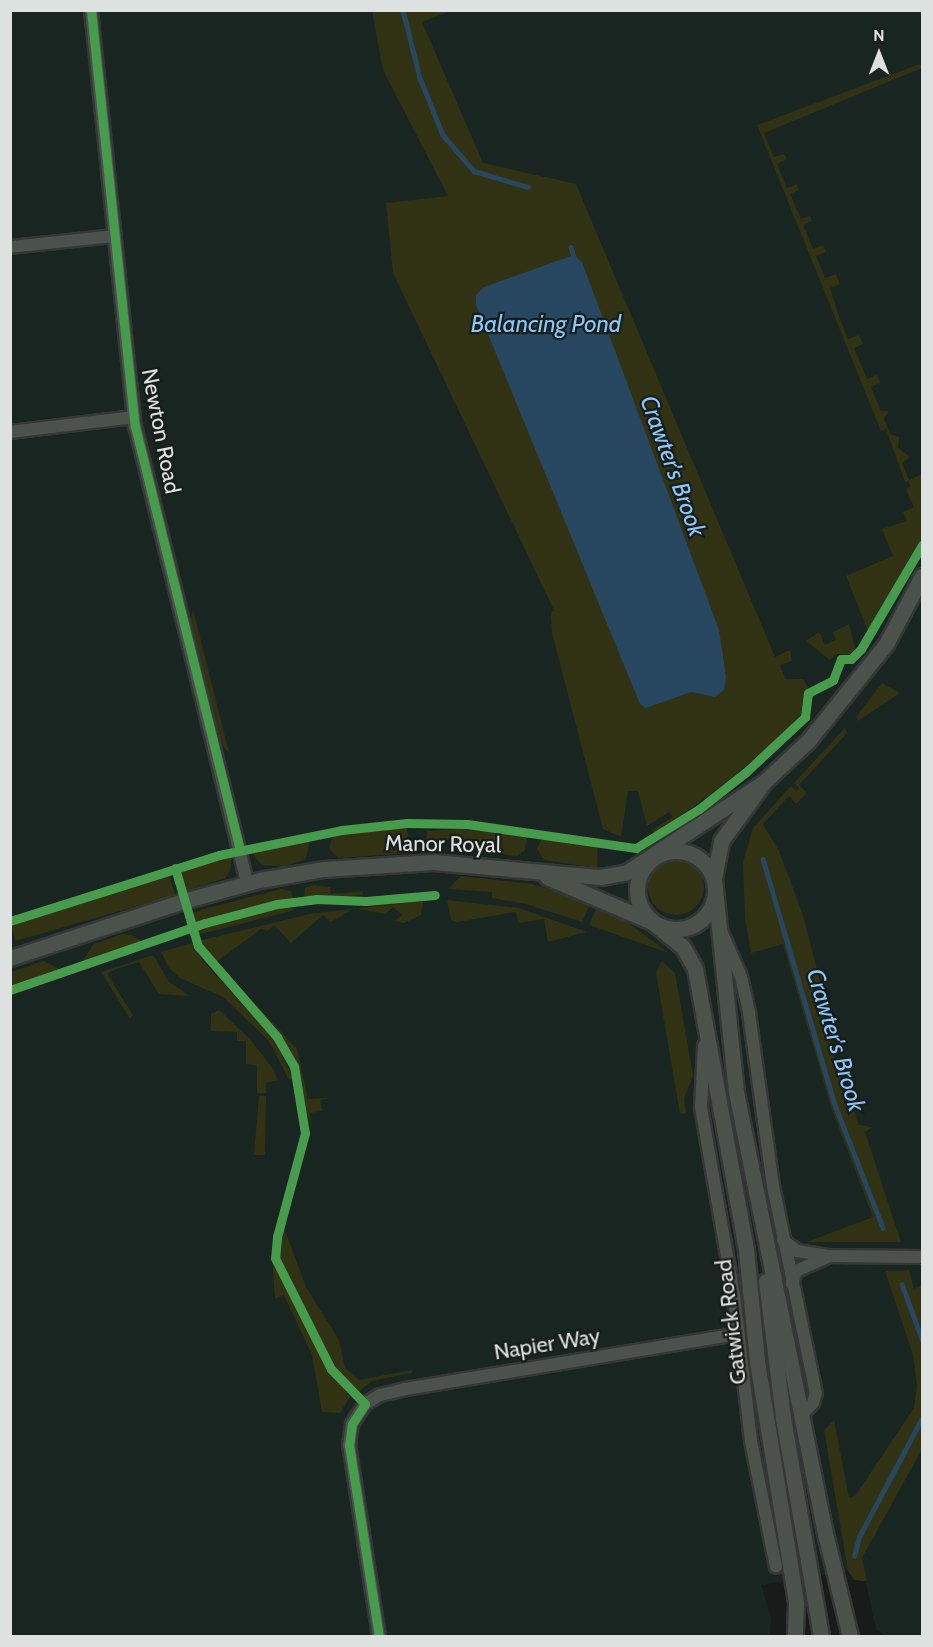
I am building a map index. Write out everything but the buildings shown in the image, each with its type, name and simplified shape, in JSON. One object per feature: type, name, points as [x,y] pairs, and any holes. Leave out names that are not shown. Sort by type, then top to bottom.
[{"type":"street","name":"Newton Road","points":[[91,10],[134,417],[247,883]]},
{"type":"street","points":[[10,247],[114,236]]},
{"type":"street","points":[[10,432],[134,417]]},
{"type":"street","name":"Gatwick Road","points":[[655,857],[764,782],[808,741],[856,683],[896,628],[922,576]]},
{"type":"street","name":"Gatwick Road","points":[[764,782],[721,841],[714,864],[718,924],[736,1092],[765,1247],[802,1414],[838,1594],[850,1636]]},
{"type":"street","points":[[669,851],[690,854],[706,865],[715,886],[708,913],[694,925],[676,930],[652,922],[640,907],[636,887],[641,871],[655,857],[669,851]]},
{"type":"street","name":"Manor Royal","points":[[10,958],[247,883],[331,868],[406,863],[608,877],[627,872],[655,857]]},
{"type":"street","name":"Manor Royal","points":[[527,870],[652,922]]},
{"type":"street","name":"Gatwick Road","points":[[652,922],[678,942],[691,959],[700,1003],[746,1250],[757,1361],[796,1604],[795,1636]]},
{"type":"street","name":"Gatwick Road","points":[[718,924],[740,972],[749,1013],[761,1113],[783,1240],[816,1393],[813,1403],[802,1414]]},
{"type":"street","name":"Gatwick Road","points":[[700,1003],[704,1059],[701,1107],[739,1334],[751,1440],[776,1567]]},
{"type":"street","points":[[783,1240],[802,1252],[832,1257],[922,1257]]},
{"type":"street","points":[[765,1247],[768,1323]]},
{"type":"street","points":[[746,1250],[768,1323]]},
{"type":"street","points":[[792,1285],[799,1269],[832,1257]]},
{"type":"street","name":"Gatwick Road","points":[[768,1323],[821,1636]]},
{"type":"street","name":"Napier Way","points":[[379,1636],[349,1445],[352,1424],[365,1404],[380,1395],[405,1389],[739,1334]]},
{"type":"street","points":[[838,1594],[857,1636]]},
{"type":"shaded area","points":[[11,11],[922,11],[922,1636],[886,1636],[876,1629],[861,1559],[848,1567],[848,1571],[761,1585],[771,1617],[770,1636],[11,1636]]},
{"type":"green space","points":[[372,11],[451,11],[422,22],[483,163],[576,184],[775,657],[790,650],[792,661],[780,665],[785,679],[803,679],[809,689],[802,713],[782,735],[722,786],[655,834],[652,830],[673,817],[669,812],[647,826],[638,791],[628,791],[621,837],[603,829],[552,633],[551,613],[554,610],[393,273],[386,203],[448,196],[383,70]]},
{"type":"green space","points":[[920,64],[922,68],[764,133],[774,157],[784,154],[787,159],[777,164],[787,188],[797,184],[799,190],[790,194],[801,219],[810,216],[812,221],[803,225],[813,249],[823,245],[826,252],[816,256],[825,278],[836,274],[840,284],[830,288],[838,314],[848,339],[859,335],[863,344],[854,348],[867,379],[877,375],[880,383],[871,387],[881,411],[889,411],[884,418],[890,434],[899,437],[898,448],[910,457],[902,463],[909,480],[922,474],[922,537],[868,631],[846,576],[893,556],[882,529],[907,521],[903,512],[914,507],[906,489],[911,486],[908,481],[905,482],[886,429],[881,431],[757,125]]},
{"type":"green space","points":[[193,609],[229,753],[222,745],[191,620]]},
{"type":"green space","points":[[849,624],[856,652],[852,654],[836,654],[830,660],[806,641],[819,632],[825,645],[836,640],[833,632]]},
{"type":"green space","points":[[882,683],[900,693],[858,721],[856,717]]},
{"type":"green space","points":[[845,728],[847,733],[799,785],[807,793],[796,804],[789,796],[763,824],[779,851],[803,915],[824,997],[818,999],[836,1064],[859,1125],[873,1127],[865,1132],[901,1242],[807,1242],[873,1217],[831,1107],[783,944],[751,953],[745,918],[743,862],[753,828],[791,786],[796,791],[799,788],[794,783]]},
{"type":"green space","points":[[407,828],[409,853],[338,858],[329,849],[333,835]]},
{"type":"green space","points":[[460,829],[522,834],[527,839],[525,850],[517,856],[493,853],[470,839],[427,839],[427,831]]},
{"type":"green space","points":[[542,838],[598,846],[597,868],[544,860],[537,849]]},
{"type":"green space","points":[[310,839],[306,859],[284,867],[262,865],[250,851]]},
{"type":"green space","points":[[232,856],[230,871],[225,878],[186,891],[180,871]]},
{"type":"green space","points":[[676,859],[687,861],[696,867],[702,876],[704,887],[702,898],[696,907],[687,913],[676,915],[665,913],[656,907],[650,898],[648,887],[650,876],[656,867],[665,861]]},
{"type":"green space","points":[[169,874],[175,895],[15,941],[10,920]]},
{"type":"green space","points":[[461,876],[532,884],[591,903],[582,922],[526,904],[492,898],[492,892],[448,889]]},
{"type":"green space","points":[[313,885],[330,887],[331,894],[363,891],[363,895],[304,899],[305,888]]},
{"type":"green space","points":[[281,889],[291,891],[294,901],[206,920],[194,926],[190,913]]},
{"type":"green space","points":[[447,900],[519,908],[587,932],[548,942],[544,919],[519,923],[516,912],[457,922],[451,920]]},
{"type":"green space","points":[[423,901],[421,915],[404,923],[395,921],[402,915],[393,907],[385,914],[357,909]]},
{"type":"green space","points":[[287,906],[295,910],[197,935],[196,931],[274,907]]},
{"type":"green space","points":[[597,906],[628,923],[669,953],[589,925]]},
{"type":"green space","points":[[352,909],[331,922],[323,915],[291,943],[274,925],[268,931],[261,929],[216,962],[198,941],[309,914]]},
{"type":"green space","points":[[122,934],[132,935],[144,943],[79,966],[94,944]]},
{"type":"green space","points":[[192,943],[202,960],[275,1040],[293,1079],[289,1080],[269,1041],[223,997],[180,978],[169,968],[161,952]]},
{"type":"green space","points":[[153,955],[169,982],[190,996],[159,994],[139,962],[116,969],[107,974],[133,1015],[130,1019],[101,972]]},
{"type":"green space","points":[[44,961],[61,970],[11,987],[11,972]]},
{"type":"green space","points":[[662,961],[675,973],[693,1075],[684,1099],[686,1113],[680,1114],[656,973]]},
{"type":"green space","points":[[232,979],[297,1049],[308,1099],[330,1098],[320,1100],[322,1111],[310,1113],[312,1129],[290,1051],[230,982]]},
{"type":"green space","points":[[219,1010],[250,1039],[273,1069],[278,1080],[266,1083],[266,1093],[257,1093],[257,1065],[246,1064],[246,1041],[237,1041],[237,1032],[211,1031],[211,1014]]},
{"type":"green space","points":[[259,1096],[266,1096],[265,1155],[254,1155]]},
{"type":"green space","points":[[284,1228],[306,1287],[339,1340],[345,1368],[359,1380],[412,1370],[412,1373],[372,1381],[357,1393],[344,1382],[280,1263],[277,1245]]},
{"type":"green space","points":[[272,1258],[323,1359],[350,1397],[340,1413],[322,1412],[312,1355],[284,1295],[275,1299]]},
{"type":"green space","points":[[909,1270],[914,1289],[922,1285],[922,1449],[862,1558],[867,1581],[854,1580],[848,1571],[824,1430],[834,1420],[849,1498],[855,1496],[914,1408],[917,1386],[913,1355],[885,1271]]},
{"type":"water","name":"Balancing Pond","points":[[574,255],[582,262],[719,630],[726,677],[724,690],[715,697],[691,692],[646,708],[640,704],[476,305],[476,295],[484,287]]},
{"type":"waterway","name":"Crawter's Brook","points":[[403,10],[420,78],[443,135],[474,171],[528,187]]},
{"type":"waterway","name":"Crawter's Brook","points":[[571,247],[575,260]]},
{"type":"waterway","name":"Crawter's Brook","points":[[763,859],[834,1102],[883,1228]]},
{"type":"waterway","name":"Crawter's Brook","points":[[902,1284],[922,1339]]},
{"type":"waterway","name":"Crawter's Brook","points":[[854,1556],[859,1537],[922,1418]]},
{"type":"cycle path","points":[[91,10],[135,426],[240,850]]},
{"type":"cycle path","points":[[10,921],[219,855],[342,830],[407,823],[467,824],[636,848],[699,809],[746,772],[805,717],[808,693],[833,680],[841,659],[851,659],[861,649],[922,545]]},
{"type":"cycle path","points":[[175,868],[198,946],[277,1037],[294,1066],[305,1133],[277,1237],[275,1258],[331,1369],[365,1404],[352,1424],[349,1445],[379,1636]]},
{"type":"cycle path","points":[[10,990],[205,923],[277,904],[316,899],[366,901],[435,895]]}]
